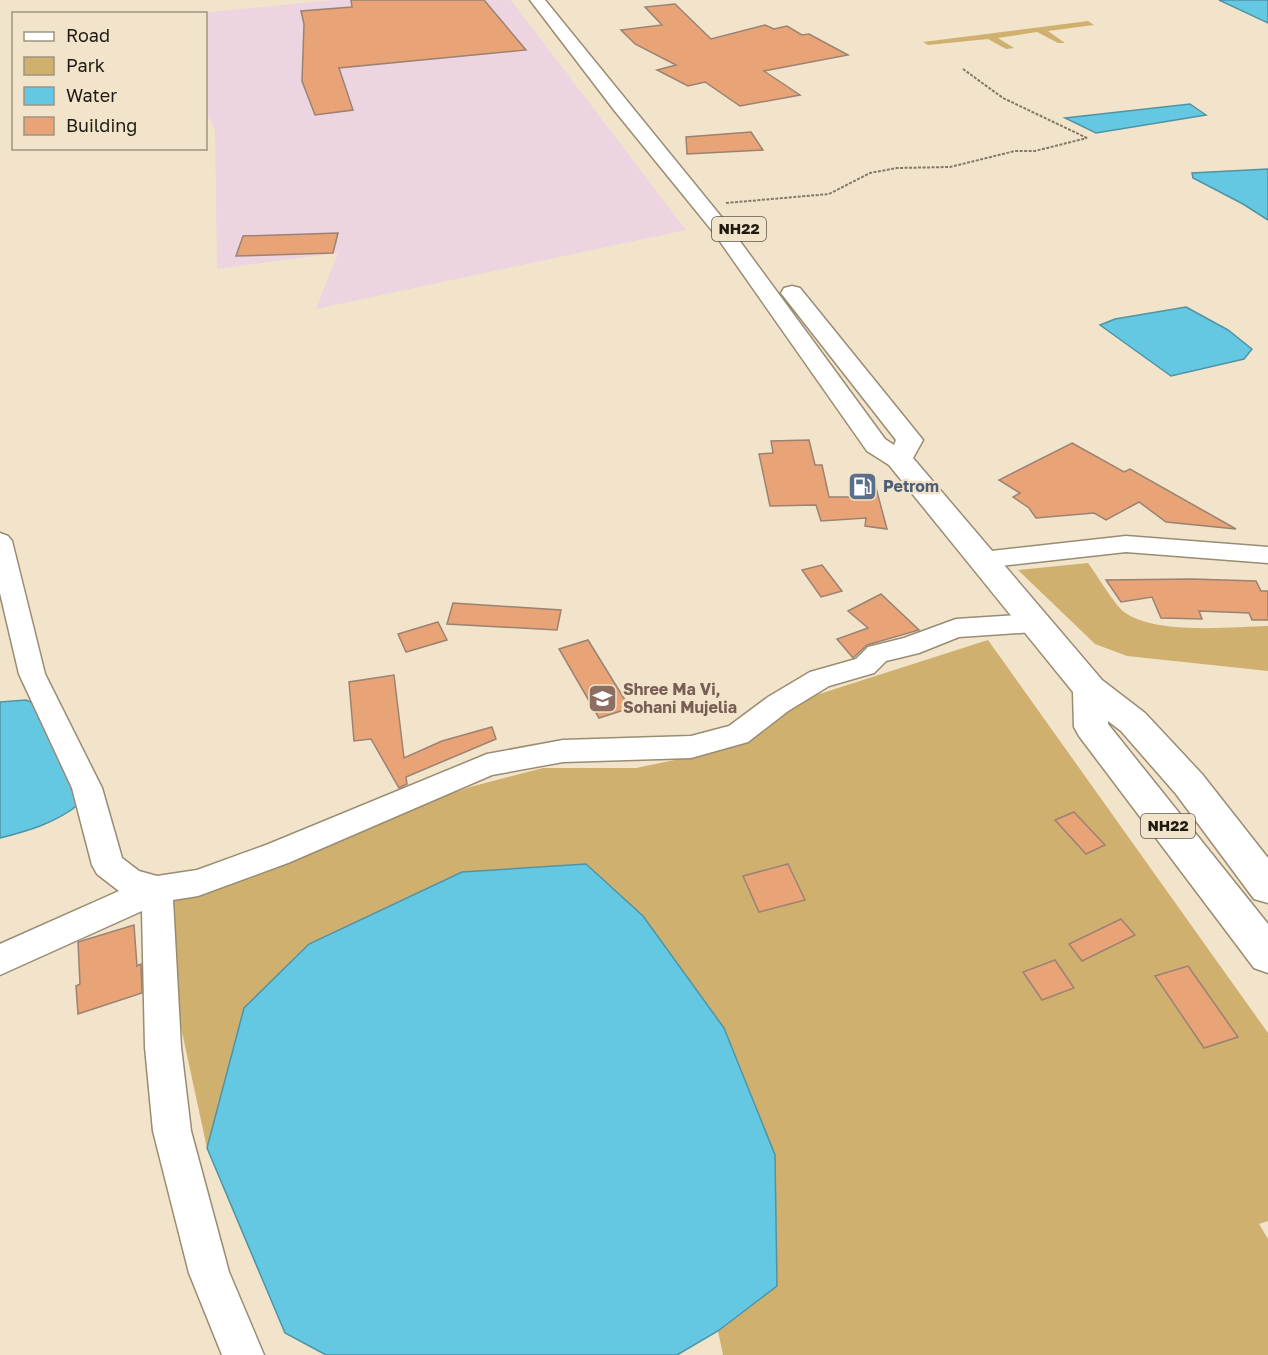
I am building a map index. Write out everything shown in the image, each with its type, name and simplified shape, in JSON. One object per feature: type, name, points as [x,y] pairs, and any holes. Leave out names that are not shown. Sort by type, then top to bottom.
[{"type":"highway","name":"NH22","points":[[537,0],[721,229],[865,432],[876,445],[899,459],[1090,689],[1132,722],[1189,784],[1268,887]]},
{"type":"highway","name":"NH22","points":[[554,0],[910,440],[899,459]]},
{"type":"highway","name":"NH22","points":[[1090,689],[1091,727],[1268,955]]},
{"type":"street","points":[[0,541],[32,674],[87,788],[108,865],[130,882],[157,889]]},
{"type":"street","points":[[982,560],[1125,543],[1268,555]]},
{"type":"street","points":[[0,960],[157,889],[198,883],[277,854],[487,765],[563,752],[605,748],[691,747],[738,734],[778,704],[820,679],[865,666],[877,654],[910,646],[956,628],[1034,623]]},
{"type":"street","points":[[157,889],[163,1047],[172,1131],[208,1273],[243,1355]]},
{"type":"path","points":[[719,204],[829,194],[870,173],[897,168],[950,167],[1015,150],[1035,150],[1088,138],[1003,98],[963,69]]},
{"type":"shaded area","points":[[333,0],[511,0],[686,230],[316,309],[338,253],[217,269],[215,129],[207,115],[207,12]]},
{"type":"green space","points":[[1088,21],[1094,25],[1048,31],[1065,43],[1058,43],[1037,32],[998,38],[1014,48],[1006,49],[988,39],[928,45],[923,42]]},
{"type":"green space","points":[[1088,563],[1120,608],[1138,619],[1173,627],[1268,626],[1268,671],[1127,656],[1095,644],[1018,570]]},
{"type":"green space","points":[[988,640],[1268,1033],[1268,1221],[1259,1224],[1268,1239],[1268,1355],[723,1355],[718,1331],[777,1286],[244,1008],[207,1148],[177,1009],[167,898],[470,787],[543,768],[636,768],[723,750],[813,696]],"holes":[[[1074,812],[1104,846],[1086,854],[1055,820]],[[788,864],[805,900],[759,912],[744,876]],[[1135,935],[1082,960],[1069,944]],[[1055,960],[1074,987],[1042,1000],[1023,973]]]},
{"type":"water","points":[[1219,0],[1268,0],[1268,23]]},
{"type":"water","points":[[1190,104],[1206,115],[1096,133],[1065,118]]},
{"type":"water","points":[[1268,169],[1268,220],[1193,178],[1192,173]]},
{"type":"water","points":[[1186,307],[1228,330],[1252,349],[1244,359],[1171,376],[1100,325],[1115,319]]},
{"type":"water","points":[[26,700],[38,705],[79,804],[51,821],[0,838],[0,702]]},
{"type":"water","points":[[586,864],[643,916],[724,1028],[775,1155],[777,1286],[718,1331],[677,1355],[326,1355],[285,1333],[207,1148],[244,1008],[309,944],[462,872]]},
{"type":"building","points":[[351,0],[484,0],[526,50],[339,68],[353,110],[315,115],[302,81],[304,24],[301,11],[352,7]]},
{"type":"building","points":[[675,4],[711,39],[765,25],[774,29],[787,26],[802,35],[809,34],[848,55],[764,71],[800,95],[740,106],[705,82],[688,86],[657,70],[676,65],[635,44],[621,30],[662,25],[645,7]]},
{"type":"building","points":[[751,132],[763,150],[687,154],[686,137]]},
{"type":"building","points":[[338,233],[333,253],[236,256],[243,236]]},
{"type":"building","points":[[809,440],[815,465],[822,465],[829,497],[868,497],[872,473],[887,529],[865,526],[866,518],[821,521],[816,505],[770,506],[759,454],[773,453],[771,441]]},
{"type":"building","points":[[1072,443],[1124,472],[1130,469],[1236,529],[1166,522],[1139,502],[1106,520],[1094,513],[1036,518],[1029,508],[1013,497],[1020,493],[999,480]]},
{"type":"building","points":[[822,565],[842,591],[821,597],[802,570]]},
{"type":"building","points":[[1106,580],[1256,581],[1261,591],[1268,591],[1268,620],[1252,620],[1249,613],[1199,611],[1202,619],[1161,618],[1152,597],[1121,602]]},
{"type":"building","points":[[881,594],[919,630],[867,645],[853,658],[837,639],[868,628],[848,611]]},
{"type":"building","points":[[453,603],[561,610],[557,630],[447,624]]},
{"type":"building","points":[[438,622],[447,640],[406,652],[398,634]]},
{"type":"building","points":[[588,640],[630,708],[599,718],[559,649]]},
{"type":"building","points":[[394,675],[404,758],[442,741],[492,727],[496,739],[406,777],[407,784],[399,788],[371,739],[354,741],[349,682]]},
{"type":"building","points":[[1074,812],[1105,845],[1086,854],[1055,820]]},
{"type":"building","points":[[788,864],[805,900],[759,912],[743,876]]},
{"type":"building","points":[[1121,919],[1135,935],[1082,961],[1069,944]]},
{"type":"building","points":[[134,925],[137,966],[141,964],[142,993],[78,1014],[76,986],[80,984],[78,942]]},
{"type":"building","points":[[1055,960],[1074,988],[1042,1000],[1023,972]]},
{"type":"building","points":[[1188,966],[1238,1037],[1204,1048],[1155,976]]},
{"type":"place","name":"Petrom","points":[[862,486]]},
{"type":"place","name":"Shree Ma Vi, Sohani Mujelia","points":[[602,698]]}]
